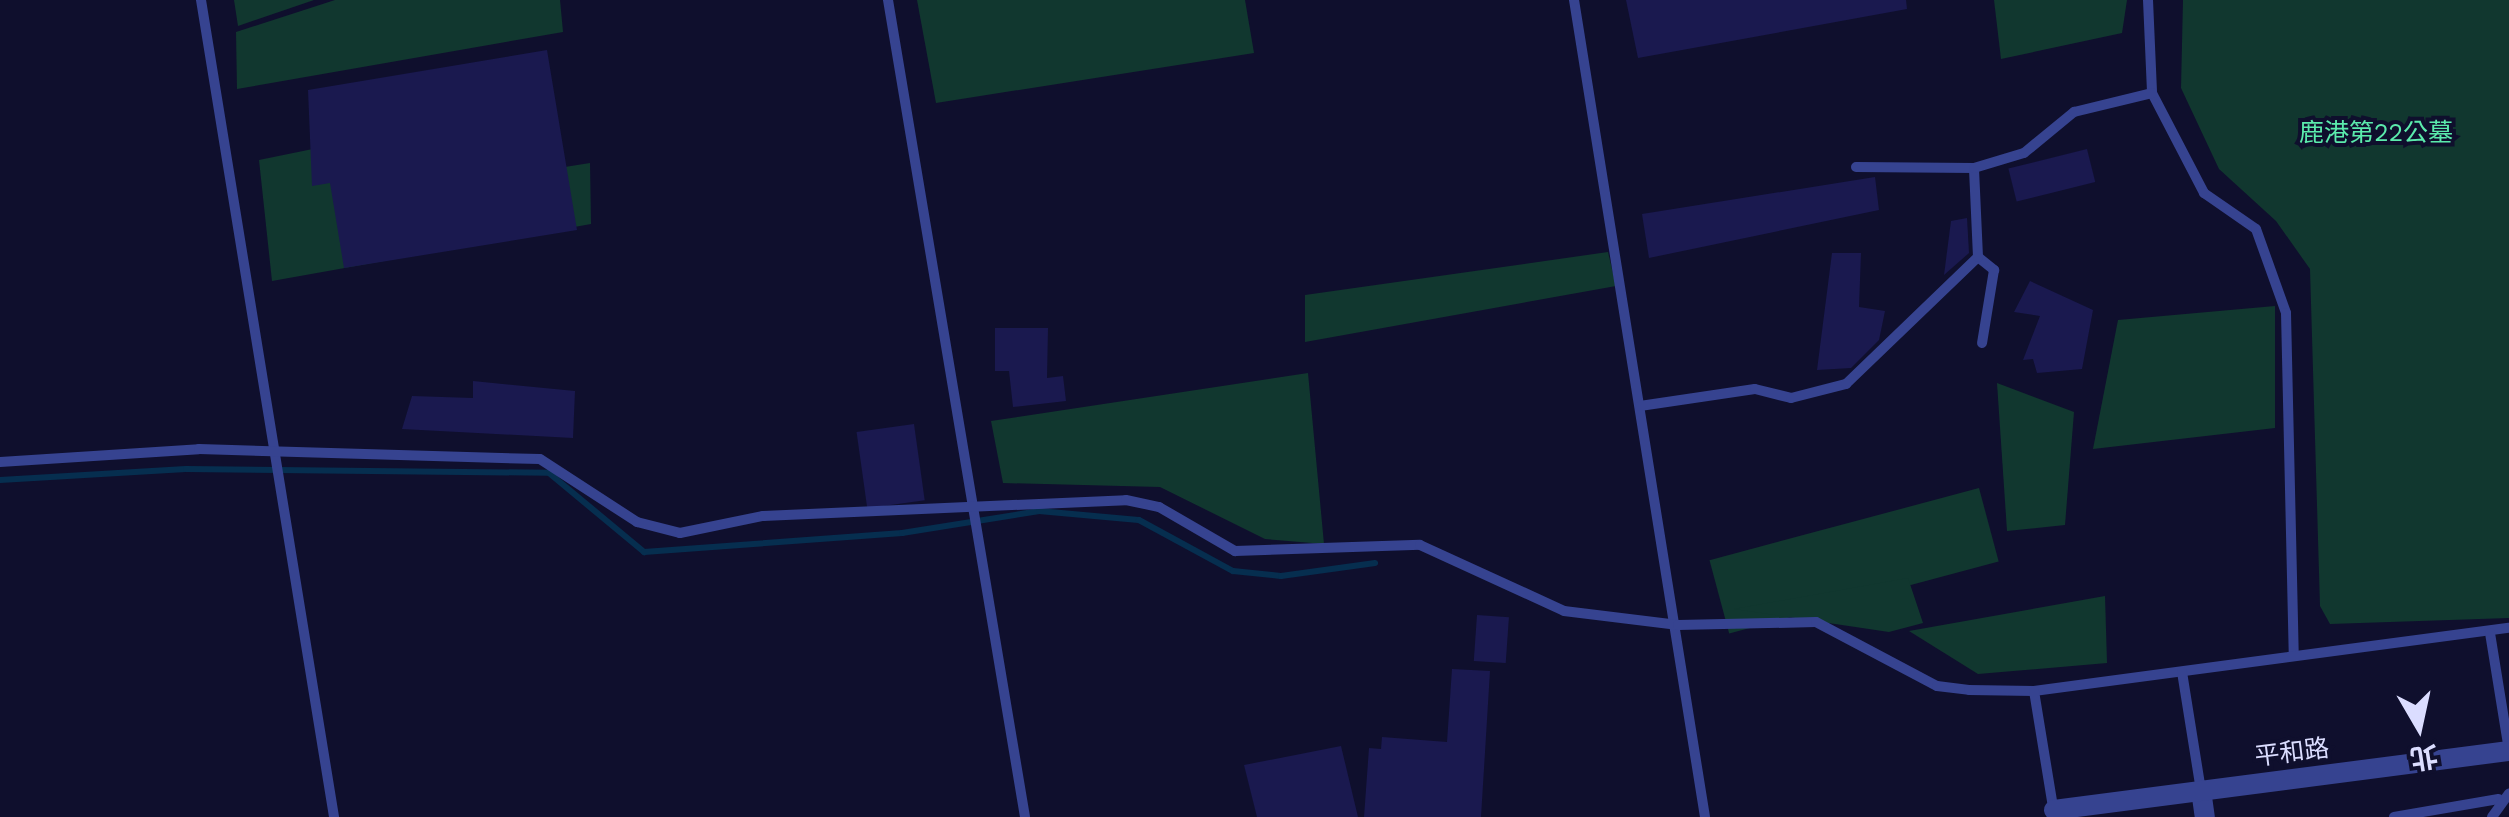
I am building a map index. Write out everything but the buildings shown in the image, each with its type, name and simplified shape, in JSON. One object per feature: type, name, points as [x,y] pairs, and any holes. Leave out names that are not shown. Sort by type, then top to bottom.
[{"type":"street","name":"平和路","points":[[2054,814],[2201,790],[2509,751]]},
{"type":"street","points":[[2201,790],[2205,817]]},
{"type":"lane","points":[[201,0],[238,262],[278,448],[334,817]]},
{"type":"lane","points":[[888,0],[979,527],[1024,817]]},
{"type":"lane","points":[[1574,0],[1678,625],[1705,817]]},
{"type":"lane","points":[[2148,0],[2152,93],[2204,192],[2256,229],[2274,264],[2289,345],[2294,653]]},
{"type":"lane","points":[[1856,168],[1974,168],[2024,153],[2093,104],[2152,93]]},
{"type":"lane","points":[[1974,168],[1978,257],[1994,270],[1982,342]]},
{"type":"lane","points":[[1640,406],[1755,390],[1791,398],[1846,384],[1978,257]]},
{"type":"lane","points":[[0,462],[278,448],[540,459],[638,522],[680,534],[763,516],[1126,500],[1159,506],[1235,551],[1276,555],[1420,545],[1564,610],[1678,625],[1816,622],[1937,686],[2034,690],[2182,672],[2294,653],[2509,628]]},
{"type":"lane","points":[[2490,633],[2509,751]]},
{"type":"lane","points":[[2182,672],[2201,790]]},
{"type":"lane","points":[[2034,690],[2054,814]]},
{"type":"lane","points":[[2394,817],[2504,796]]},
{"type":"lane","points":[[2492,817],[2504,796]]},
{"type":"green space","points":[[234,0],[314,0],[238,26]]},
{"type":"green space","points":[[335,0],[560,0],[563,32],[237,89],[236,32]]},
{"type":"green space","points":[[917,0],[1245,0],[1254,53],[936,103]]},
{"type":"green space","points":[[1994,0],[2127,0],[2122,33],[2001,59]]},
{"type":"green space","name":"鹿港第22公墓","points":[[2183,0],[2509,0],[2509,618],[2330,624],[2320,606],[2310,269],[2276,221],[2219,169],[2181,88]]},
{"type":"green space","points":[[347,142],[355,200],[590,163],[591,224],[272,281],[259,160]]},
{"type":"green space","points":[[1608,252],[1616,286],[1305,342],[1305,295]]},
{"type":"green space","points":[[2275,306],[2275,428],[2093,449],[2118,320]]},
{"type":"green space","points":[[1308,373],[1324,544],[1265,539],[1160,487],[1003,483],[991,421]]},
{"type":"green space","points":[[1997,383],[2074,412],[2065,525],[2007,531]]},
{"type":"green space","points":[[1979,488],[1999,561],[1729,634],[1710,560]]},
{"type":"green space","points":[[1908,578],[1923,623],[1889,632],[1734,609]]},
{"type":"green space","points":[[2105,596],[2107,663],[1978,674],[1909,631]]},
{"type":"waterway","points":[[0,480],[186,469],[549,473],[644,552],[902,533],[1039,511],[1139,520],[1233,571],[1281,576],[1375,563]]}]
